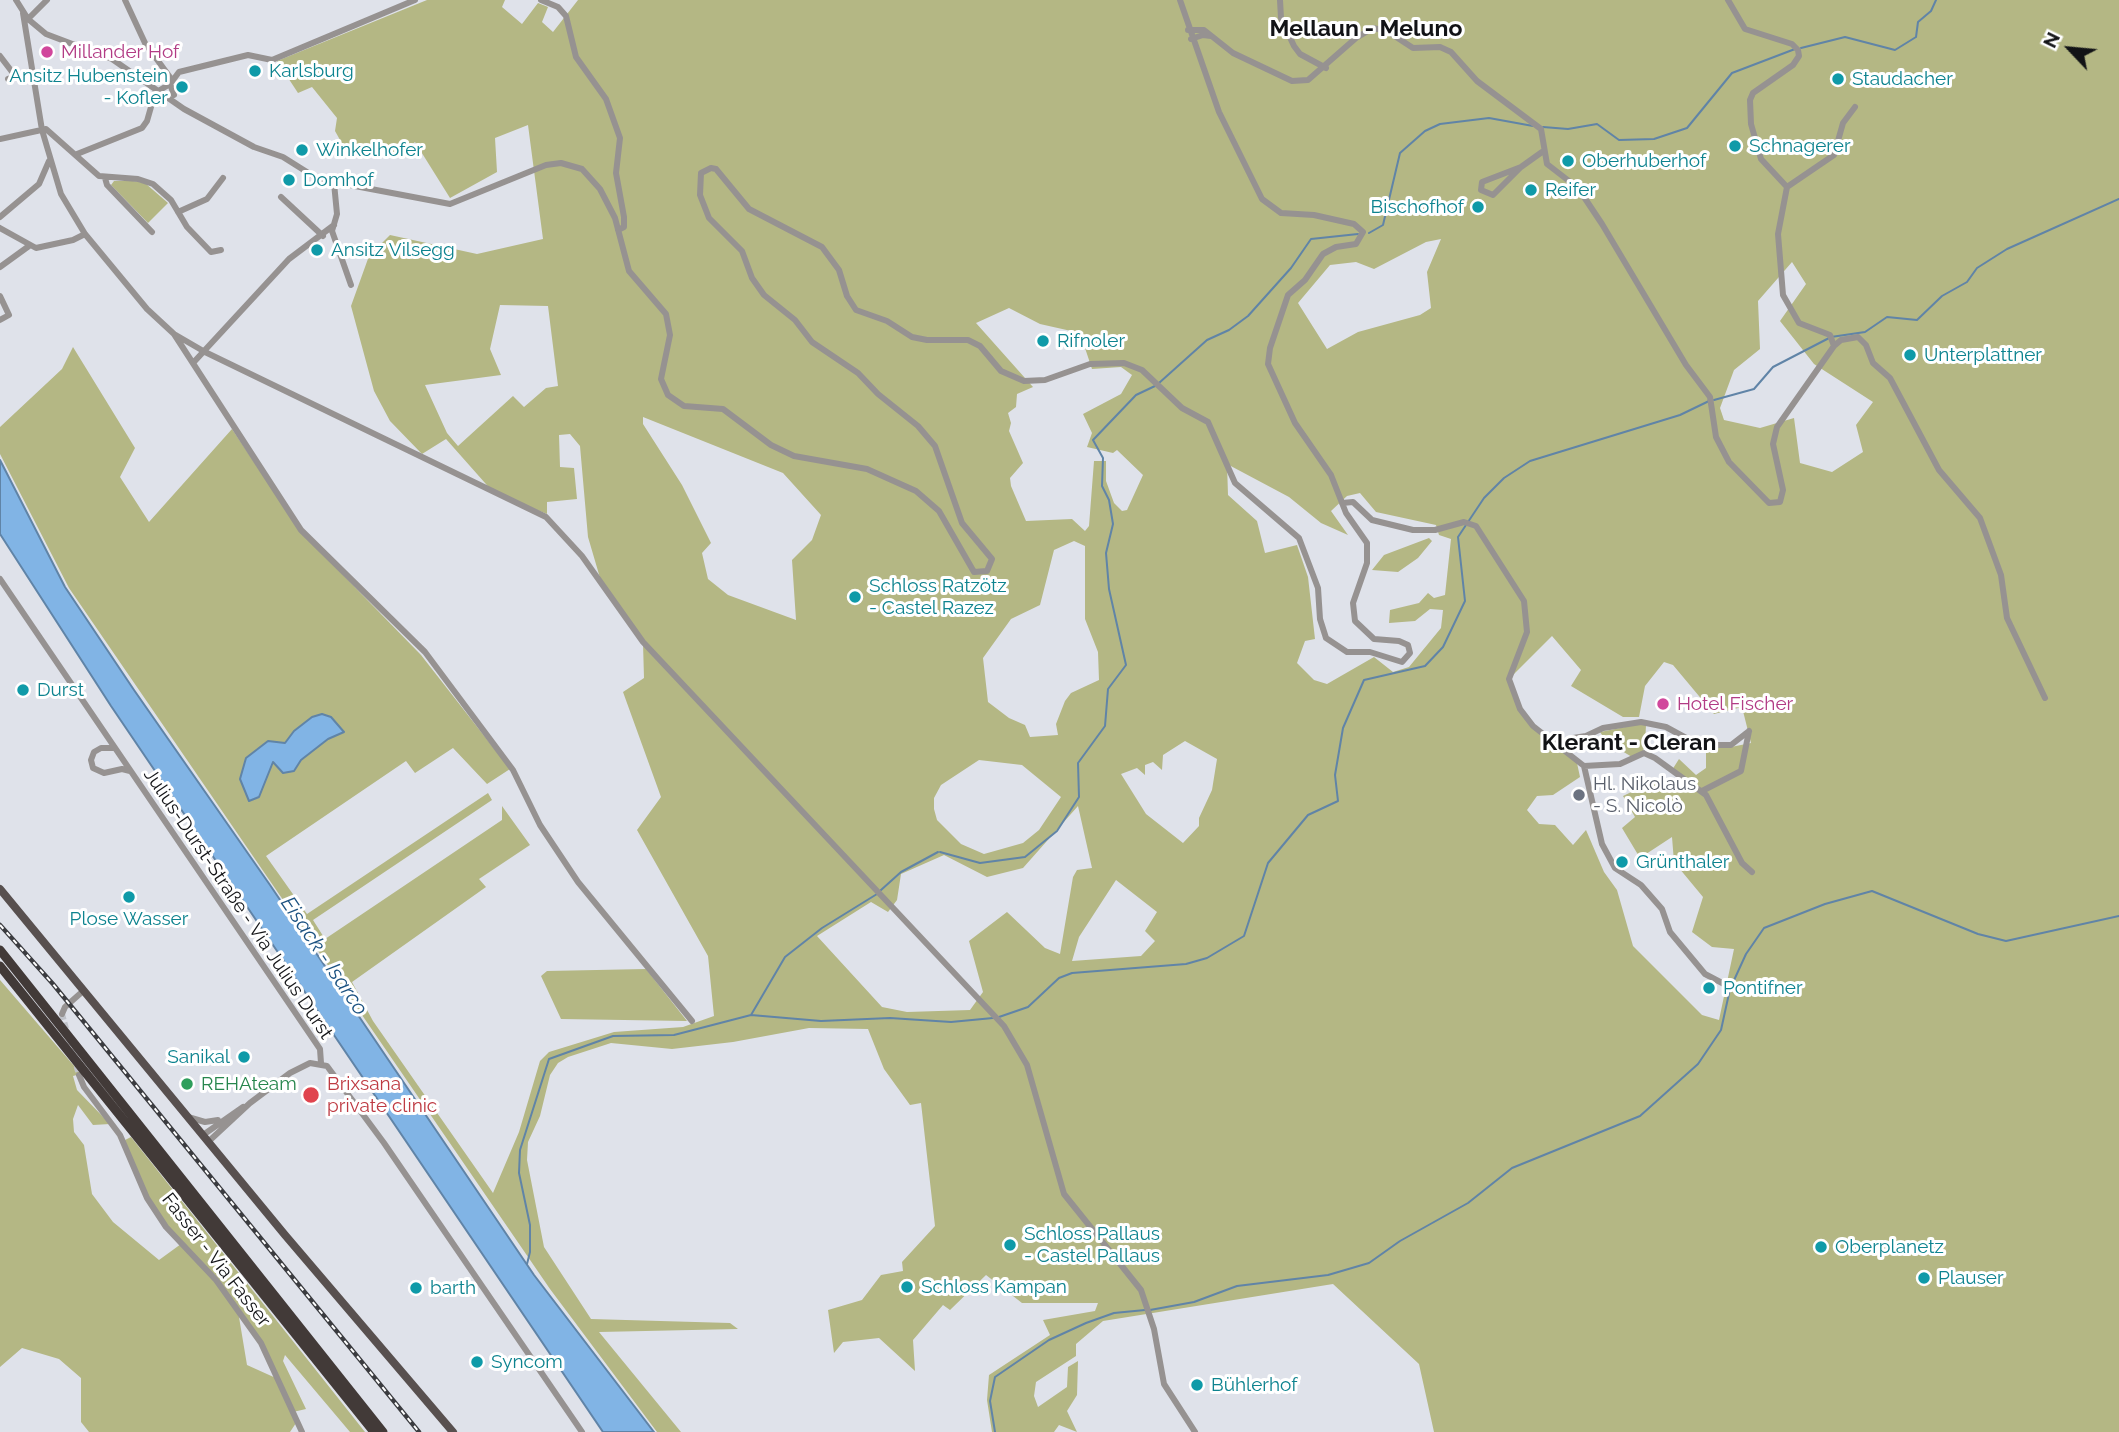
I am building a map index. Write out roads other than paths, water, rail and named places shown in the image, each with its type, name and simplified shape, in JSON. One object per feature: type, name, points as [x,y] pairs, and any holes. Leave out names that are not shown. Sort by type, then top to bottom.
[{"type":"highway","points":[[0,950],[383,1432]]},
{"type":"highway","points":[[0,966],[374,1432]]},
{"type":"main road","points":[[0,889],[82,992],[453,1432]]},
{"type":"street","points":[[16,0],[28,19],[55,39],[112,59],[184,109],[254,147],[283,157],[310,176],[334,183],[450,204],[546,164],[568,163],[582,169],[608,202],[629,271],[661,307],[668,321],[669,342],[661,379],[674,401],[692,407],[723,409],[780,451],[878,472],[916,491],[939,511],[954,534],[970,568],[979,573],[987,571],[992,559],[962,523],[934,446],[918,426],[878,394],[858,373],[812,342],[795,320],[764,295],[752,278],[742,251],[709,218],[700,195],[701,173],[710,168],[716,169],[749,209],[822,247],[839,270],[846,296],[856,310],[887,321],[919,339],[968,340],[980,346],[1001,371],[1018,380],[1039,382],[1090,364],[1132,365],[1150,375],[1182,408],[1208,422],[1235,483],[1299,538],[1318,588],[1320,619],[1326,638],[1347,652],[1370,652],[1402,662],[1409,657],[1408,645],[1399,641],[1374,639],[1355,621],[1353,603],[1367,563],[1367,543],[1342,503],[1331,475],[1294,424],[1269,368],[1268,358],[1288,295],[1305,280],[1323,254],[1336,247],[1356,244],[1363,232],[1354,223],[1314,215],[1281,214],[1267,204],[1223,123],[1191,39],[1180,0]]},
{"type":"street","points":[[28,19],[47,0]]},
{"type":"street","points":[[125,0],[145,44],[171,82],[174,95]]},
{"type":"street","points":[[77,154],[142,128],[158,90],[171,82],[179,72],[248,55],[272,60],[415,0]]},
{"type":"street","points":[[541,0],[564,13],[576,57],[606,99],[620,138],[616,173],[624,224],[618,230]]},
{"type":"street","points":[[1280,0],[1281,18],[1294,46],[1300,54],[1326,68]]},
{"type":"street","points":[[1728,0],[1745,29],[1796,48],[1799,55],[1793,65],[1757,88],[1750,100],[1751,124],[1761,159],[1787,187]]},
{"type":"street","points":[[23,11],[49,162],[68,208],[85,234],[147,309],[174,334],[205,352],[546,517],[582,556],[643,642],[1000,1021],[1016,1042],[1027,1065],[1064,1194],[1078,1216],[1141,1290],[1147,1302],[1164,1384],[1195,1432]]},
{"type":"street","points":[[1188,30],[1199,28],[1233,52],[1292,80],[1308,80],[1326,68],[1362,34],[1373,28],[1383,29],[1413,48],[1447,50],[1478,81],[1539,127],[1542,152],[1547,164],[1584,197],[1686,365],[1711,401],[1716,437],[1729,463],[1762,498],[1777,504],[1782,498],[1783,490],[1773,444],[1774,432],[1832,341]]},
{"type":"street","points":[[27,36],[40,30]]},
{"type":"street","points":[[1191,39],[1203,34],[1213,37]]},
{"type":"street","points":[[0,56],[12,78],[33,72]]},
{"type":"street","points":[[1855,107],[1843,123],[1834,155],[1787,187],[1778,234],[1783,295],[1799,323],[1832,341],[1858,337],[1867,345],[1872,363],[1890,378],[1939,470],[1980,518],[2001,575],[2007,618],[2045,698]]},
{"type":"street","points":[[0,139],[46,129],[105,178],[107,185],[152,232]]},
{"type":"street","points":[[1521,167],[1482,182],[1481,190],[1493,195],[1521,167],[1542,152]]},
{"type":"street","points":[[0,216],[39,184],[49,162]]},
{"type":"street","points":[[178,212],[207,199],[223,177]]},
{"type":"street","points":[[105,178],[145,180],[171,200],[187,227],[211,253],[221,250]]},
{"type":"street","points":[[334,183],[337,214],[334,237],[351,285]]},
{"type":"street","points":[[281,197],[323,236]]},
{"type":"street","points":[[194,363],[289,259],[323,236],[334,225]]},
{"type":"street","points":[[0,228],[29,246],[43,247],[85,234]]},
{"type":"street","points":[[0,267],[29,246]]},
{"type":"street","points":[[0,296],[9,315],[0,320]]},
{"type":"street","points":[[174,334],[176,341],[194,363],[301,530],[425,652],[513,769],[540,825],[578,882],[692,1021]]},
{"type":"street","points":[[1342,503],[1353,502],[1372,520],[1413,530],[1435,530],[1467,522],[1478,529],[1524,601],[1527,632],[1509,679],[1514,697],[1533,726],[1584,766],[1602,844],[1611,862],[1620,873],[1641,885],[1662,909],[1670,932],[1705,974],[1724,984]]},
{"type":"street","name":"Julius-Durst-Straße - Via Julius Durst","points":[[0,579],[320,1049],[321,1063],[332,1070],[347,1090],[582,1432]]},
{"type":"street","points":[[1562,747],[1573,738],[1586,736],[1602,728],[1641,722],[1666,727],[1699,745],[1731,746],[1749,730],[1741,771],[1702,791]]},
{"type":"street","points":[[110,771],[96,771],[92,765],[92,756],[101,748],[114,748]]},
{"type":"street","points":[[1584,766],[1620,764],[1646,754],[1702,791],[1742,863],[1752,872]]},
{"type":"street","name":"Julius-Durst-Straße - Via Julius Durst","points":[[110,771],[121,757]]},
{"type":"street","name":"Julius-Durst-Straße - Via Julius Durst","points":[[110,771],[130,771]]},
{"type":"street","points":[[62,1014],[65,1007],[82,992]]},
{"type":"street","points":[[206,1138],[250,1102],[301,1066],[321,1063]]},
{"type":"street","name":"Fasser - Via Fasser","points":[[79,1075],[83,1087],[120,1135],[147,1198],[166,1227],[216,1280],[261,1343],[302,1432]]},
{"type":"street","points":[[187,1116],[205,1122],[223,1118],[250,1102]]},
{"type":"street","points":[[206,1138],[223,1118]]},
{"type":"water","points":[[0,460],[65,587],[134,690],[270,885],[534,1275],[654,1432],[603,1432],[111,706],[0,534]]},
{"type":"water","points":[[322,714],[331,717],[344,732],[328,739],[301,760],[294,771],[283,773],[273,762],[259,797],[249,801],[240,779],[246,758],[268,741],[285,743],[294,731],[312,717]]},
{"type":"waterway","points":[[1801,48],[1845,37],[1895,50],[1916,37],[1918,22],[1931,11],[1936,0]]},
{"type":"waterway","points":[[1543,127],[1568,129],[1597,124],[1619,140],[1654,139],[1687,128],[1732,73],[1795,49]]},
{"type":"waterway","points":[[1369,233],[1383,225],[1400,153],[1425,131],[1440,124],[1489,118],[1533,126]]},
{"type":"waterway","points":[[1714,400],[1754,389],[1773,367],[1831,337],[1865,332],[1887,317],[1917,320],[1942,296],[1967,282],[1977,268],[2007,249],[2119,199]]},
{"type":"waterway","points":[[1159,383],[1207,340],[1229,330],[1248,316],[1291,268],[1311,239],[1358,234]]},
{"type":"waterway","points":[[940,852],[980,863],[1025,857],[1057,831],[1079,797],[1078,763],[1105,726],[1108,689],[1126,665],[1109,589],[1106,553],[1113,524],[1109,500],[1102,486],[1103,458],[1093,440],[1136,395],[1155,386]]},
{"type":"waterway","points":[[999,1017],[1028,1007],[1059,978],[1072,973],[1186,964],[1207,958],[1244,936],[1268,863],[1308,815],[1338,801],[1335,775],[1343,728],[1364,680],[1425,666],[1443,647],[1465,601],[1458,537],[1484,498],[1504,478],[1530,461],[1680,415],[1709,401]]},
{"type":"waterway","points":[[881,890],[901,872],[938,852]]},
{"type":"waterway","points":[[1150,1310],[1194,1302],[1237,1286],[1328,1275],[1369,1263],[1400,1241],[1468,1203],[1512,1168],[1640,1116],[1698,1064],[1721,1030],[1730,989],[1746,954],[1764,928],[1825,904],[1872,891],[1978,934],[2006,941],[2119,916]]},
{"type":"waterway","points":[[751,1015],[785,957],[822,928],[877,894]]},
{"type":"waterway","points":[[527,1264],[530,1225],[519,1173],[520,1150],[549,1059],[613,1036],[674,1035],[751,1015],[821,1021],[890,1018],[951,1022],[993,1018]]},
{"type":"waterway","points":[[995,1432],[990,1401],[995,1377],[1049,1340],[1086,1323],[1114,1313],[1145,1310]]},
{"type":"tunnel","points":[[62,1014],[79,1075]]},
{"type":"railway","points":[[0,925],[53,984],[419,1432]]},
{"type":"place","name":"Millander Hof","points":[[47,52]]},
{"type":"place","name":"Karlsburg","points":[[255,71]]},
{"type":"place","name":"Staudacher","points":[[1838,79]]},
{"type":"place","name":"Ansitz Hubenstein - Kofler","points":[[182,87]]},
{"type":"place","name":"Schnagerer","points":[[1735,146]]},
{"type":"place","name":"Winkelhofer","points":[[302,150]]},
{"type":"place","name":"Oberhuberhof","points":[[1568,161]]},
{"type":"place","name":"Domhof","points":[[289,180]]},
{"type":"place","name":"Reifer","points":[[1531,190]]},
{"type":"place","name":"Bischofhof","points":[[1478,207]]},
{"type":"place","name":"Ansitz Vilsegg","points":[[317,250]]},
{"type":"place","name":"Rifnoler","points":[[1043,341]]},
{"type":"place","name":"Unterplattner","points":[[1910,355]]},
{"type":"place","name":"Schloss Ratzötz - Castel Razez","points":[[855,597]]},
{"type":"place","name":"Durst","points":[[23,690]]},
{"type":"place","name":"Hotel Fischer","points":[[1663,704]]},
{"type":"place","name":"Hl. Nikolaus - S. Nicolò","points":[[1579,795]]},
{"type":"place","name":"Grünthaler","points":[[1622,862]]},
{"type":"place","name":"Plose Wasser","points":[[129,897]]},
{"type":"place","name":"Pontifner","points":[[1709,988]]},
{"type":"place","name":"Sanikal","points":[[244,1057]]},
{"type":"place","name":"REHAteam","points":[[187,1084]]},
{"type":"place","name":"Brixsana private clinic","points":[[311,1095]]},
{"type":"place","name":"Schloss Pallaus - Castel Pallaus","points":[[1010,1245]]},
{"type":"place","name":"Oberplanetz","points":[[1821,1247]]},
{"type":"place","name":"Plauser","points":[[1924,1278]]},
{"type":"place","name":"Schloss Kampan","points":[[907,1287]]},
{"type":"place","name":"barth","points":[[416,1288]]},
{"type":"place","name":"Syncom","points":[[477,1362]]},
{"type":"place","name":"Bühlerhof","points":[[1197,1385]]},
{"type":"district","name":"Mellaun - Meluno","points":[[1366,29]]},
{"type":"district","name":"Klerant - Cleran","points":[[1629,743]]},
{"type":"water label","name":"Eisack - Isarco","points":[[324,956]]}]
